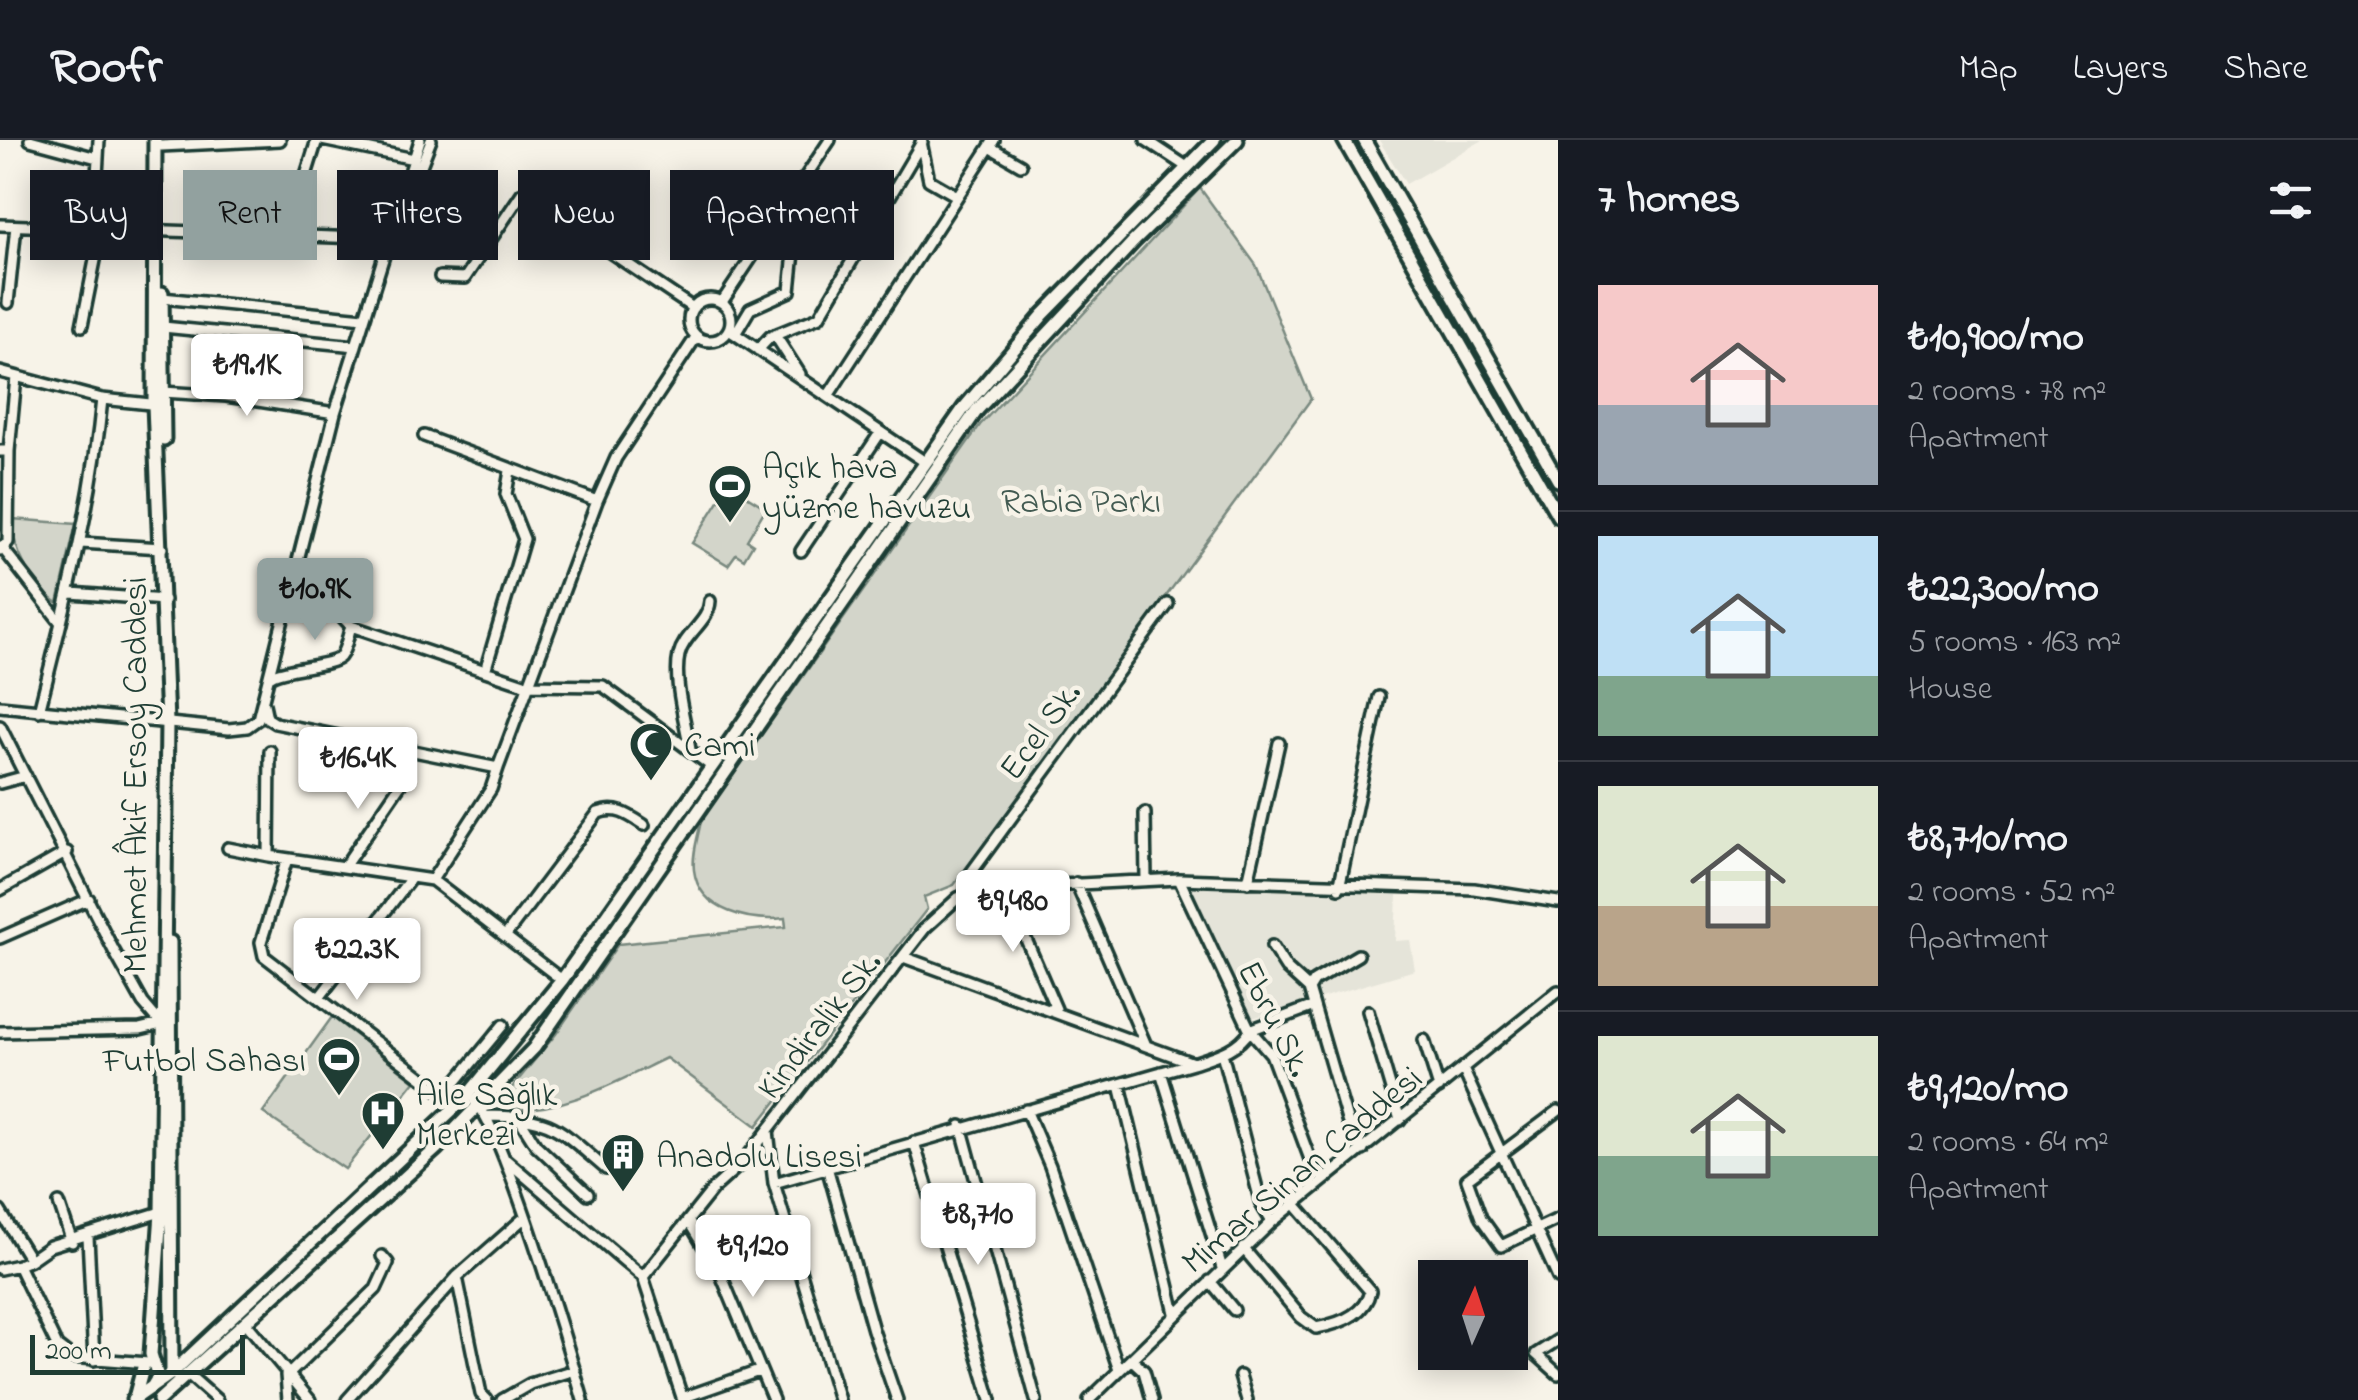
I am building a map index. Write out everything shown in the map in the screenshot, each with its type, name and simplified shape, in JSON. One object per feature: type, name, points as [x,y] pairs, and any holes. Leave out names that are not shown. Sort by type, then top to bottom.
[{"type":"main road","points":[[134,1399],[172,1373],[468,1096],[562,980],[925,462],[1007,355],[1214,140]]},
{"type":"main road","points":[[152,1388],[155,1395],[167,1394],[190,1376],[484,1111],[534,1048],[978,410],[1120,255],[1237,140]]},
{"type":"main road","points":[[1344,140],[1558,516]]},
{"type":"main road","points":[[1364,140],[1558,480]]},
{"type":"main road","name":"Mehmet Âkif Ersoy Caddesi","points":[[158,142],[158,170]]},
{"type":"main road","name":"Mehmet Âkif Ersoy Caddesi","points":[[158,260],[162,548],[170,722],[161,1024],[172,1373],[167,1394]]},
{"type":"main road","name":"Mehmet Âkif Ersoy Caddesi","points":[[152,1388],[158,1377],[148,1363],[166,1210],[170,722],[160,260]]},
{"type":"main road","points":[[134,1399],[148,1363]]},
{"type":"street","points":[[30,140],[97,158]]},
{"type":"street","points":[[97,170],[99,140]]},
{"type":"street","points":[[158,142],[280,140]]},
{"type":"street","points":[[309,170],[319,140],[414,160]]},
{"type":"street","points":[[411,170],[420,140]]},
{"type":"street","points":[[419,170],[431,140]]},
{"type":"street","points":[[809,170],[830,140]]},
{"type":"street","points":[[979,140],[1021,164]]},
{"type":"street","points":[[1146,140],[1187,167]]},
{"type":"street","points":[[921,141],[929,180],[958,196]]},
{"type":"street","points":[[758,350],[774,336],[819,317],[921,141]]},
{"type":"street","points":[[828,396],[990,146]]},
{"type":"street","points":[[440,277],[465,278],[522,194],[693,308]]},
{"type":"street","points":[[0,224],[30,227]]},
{"type":"street","points":[[8,303],[16,226]]},
{"type":"street","points":[[82,326],[93,260]]},
{"type":"street","points":[[0,706],[246,728],[258,719],[335,413],[382,260]]},
{"type":"street","points":[[722,302],[750,260]]},
{"type":"street","points":[[696,337],[713,341],[732,332],[750,310],[790,291],[793,260]]},
{"type":"street","points":[[162,298],[364,318]]},
{"type":"street","points":[[696,337],[689,323],[693,308],[704,299],[722,302],[731,314],[732,332]]},
{"type":"street","points":[[163,326],[356,346]]},
{"type":"street","points":[[732,332],[925,462]]},
{"type":"street","points":[[774,336],[800,377]]},
{"type":"street","points":[[432,880],[491,789],[527,685],[616,458],[696,337]]},
{"type":"street","points":[[0,372],[102,399],[160,401],[226,396],[335,413]]},
{"type":"street","points":[[16,378],[4,451],[8,542],[1,547],[61,623]]},
{"type":"street","points":[[39,711],[71,593],[102,399]]},
{"type":"street","points":[[801,551],[880,433]]},
{"type":"street","points":[[424,436],[597,500]]},
{"type":"street","points":[[485,671],[524,539],[506,494],[510,471]]},
{"type":"street","points":[[81,543],[162,548]]},
{"type":"street","points":[[318,592],[351,626],[527,685],[604,686],[711,766]]},
{"type":"street","points":[[71,593],[164,600]]},
{"type":"street","points":[[690,750],[678,658],[686,638],[710,610],[710,601]]},
{"type":"street","name":"Ecel Sk.","points":[[966,894],[968,877],[1036,778],[1168,604]]},
{"type":"street","points":[[270,676],[282,670],[338,660],[351,626]]},
{"type":"street","points":[[1339,888],[1377,722],[1379,696]]},
{"type":"street","points":[[264,703],[268,718],[276,723],[498,768]]},
{"type":"street","points":[[0,726],[143,1002],[161,1024],[140,1029],[0,1032]]},
{"type":"street","points":[[1248,882],[1279,743]]},
{"type":"street","points":[[269,856],[270,751]]},
{"type":"street","points":[[0,783],[26,776]]},
{"type":"street","points":[[344,867],[404,779]]},
{"type":"street","points":[[506,935],[598,813],[624,812],[644,825]]},
{"type":"street","points":[[1145,813],[1146,880]]},
{"type":"street","points":[[228,848],[432,880],[562,980]]},
{"type":"street","points":[[0,890],[67,852]]},
{"type":"street","points":[[287,859],[261,942],[264,956],[445,1095],[503,1025]]},
{"type":"street","points":[[319,998],[411,878]]},
{"type":"street","name":"Kindiralik Sk.","points":[[643,1277],[714,1189],[745,1160],[906,958],[925,928],[966,894],[1003,886],[1179,879],[1339,888],[1474,888],[1558,902]]},
{"type":"street","name":"Ebru Sk.","points":[[1179,879],[1250,1030],[1270,1054],[1314,1170],[1325,1179]]},
{"type":"street","points":[[1076,883],[1145,1043]]},
{"type":"street","points":[[1003,886],[1056,1009]]},
{"type":"street","points":[[0,938],[89,899]]},
{"type":"street","points":[[1272,946],[1286,968],[1309,989],[1352,1137],[1363,1150]]},
{"type":"street","points":[[1309,989],[1314,981],[1358,956]]},
{"type":"street","points":[[906,958],[1056,1009],[1193,1062]]},
{"type":"street","name":"Mimar Sinan Caddesi","points":[[1090,1400],[1272,1222],[1558,991]]},
{"type":"street","points":[[774,1183],[1222,1053],[1244,1039],[1250,1030],[1314,1006]]},
{"type":"street","points":[[1368,1011],[1400,1120]]},
{"type":"street","points":[[1424,1040],[1439,1088]]},
{"type":"street","points":[[1222,1053],[1261,1204],[1272,1222]]},
{"type":"street","points":[[1464,1069],[1558,1278]]},
{"type":"street","points":[[1161,1072],[1222,1268]]},
{"type":"street","points":[[1120,1085],[1175,1313]]},
{"type":"street","points":[[468,1096],[484,1111],[504,1158],[584,1400]]},
{"type":"street","points":[[1026,1110],[1050,1166],[1119,1370]]},
{"type":"street","points":[[484,1111],[541,1118],[555,1125],[606,1170]]},
{"type":"street","points":[[1558,1111],[1468,1179],[1480,1218],[1501,1246],[1558,1220]]},
{"type":"street","points":[[519,1118],[536,1145],[588,1194]]},
{"type":"street","points":[[961,1126],[1036,1400]]},
{"type":"street","points":[[768,1131],[774,1183],[839,1400]]},
{"type":"street","points":[[914,1142],[991,1400]]},
{"type":"street","points":[[745,1160],[760,1154],[770,1158]]},
{"type":"street","points":[[504,1158],[643,1277],[682,1399],[759,1371]]},
{"type":"street","points":[[827,1167],[898,1400]]},
{"type":"street","points":[[59,1203],[72,1242]]},
{"type":"street","points":[[1243,1248],[1301,1317],[1316,1328],[1355,1314],[1368,1302],[1370,1291],[1294,1203]]},
{"type":"street","points":[[0,1269],[30,1260],[50,1246],[88,1238],[166,1210]]},
{"type":"street","points":[[0,1212],[30,1260]]},
{"type":"street","points":[[347,1400],[457,1277],[524,1218]]},
{"type":"street","points":[[689,1222],[722,1277],[773,1400]]},
{"type":"street","points":[[88,1238],[94,1360]]},
{"type":"street","points":[[286,1376],[376,1288],[388,1264],[382,1256]]},
{"type":"street","points":[[18,1265],[57,1346],[71,1357],[148,1363]]},
{"type":"street","points":[[457,1277],[481,1394],[487,1400]]},
{"type":"street","points":[[1210,1281],[1234,1310]]},
{"type":"street","points":[[246,1323],[286,1376],[310,1400]]},
{"type":"street","points":[[1558,1340],[1536,1354],[1558,1374]]},
{"type":"street","points":[[1130,1358],[1144,1371],[1152,1400]]},
{"type":"street","points":[[502,1400],[530,1384],[575,1370]]},
{"type":"street","points":[[190,1376],[216,1400]]},
{"type":"street","points":[[286,1376],[288,1400]]},
{"type":"street","points":[[1240,1376],[1246,1400]]},
{"type":"shaded area","points":[[1379,140],[1483,140],[1406,184]]},
{"type":"shaded area","points":[[1193,883],[1397,895],[1395,941],[1410,940],[1415,970],[1253,1018],[1188,890]]},
{"type":"green space","points":[[1350,140],[1359,140],[1558,492],[1558,506]]},
{"type":"green space","name":"Rabia Parkı","points":[[1200,188],[1256,265],[1311,399],[954,885],[924,897],[927,909],[757,1126],[666,1058],[568,1101],[505,1109],[501,1101],[556,1034],[618,944],[786,927],[785,918],[743,916],[716,905],[706,896],[694,870],[701,821],[980,425]]},
{"type":"green space","name":"Açık hava yüzme havuzu","points":[[729,485],[766,508],[747,540],[753,544],[744,559],[736,554],[728,565],[692,543]]},
{"type":"green space","points":[[12,519],[76,524],[58,603],[25,566]]},
{"type":"green space","name":"Futbol Sahası","points":[[332,1017],[415,1081],[345,1169],[263,1113]]},
{"type":"place","name":"Açık hava yüzme havuzu","points":[[730,524]]},
{"type":"place","name":"Cami","points":[[651,782]]},
{"type":"place","name":"Futbol Sahası","points":[[339,1097]]},
{"type":"place","name":"Aile Sağlık Merkezi","points":[[383,1151]]},
{"type":"place","name":"Anadolu Lisesi","points":[[623,1193]]}]
